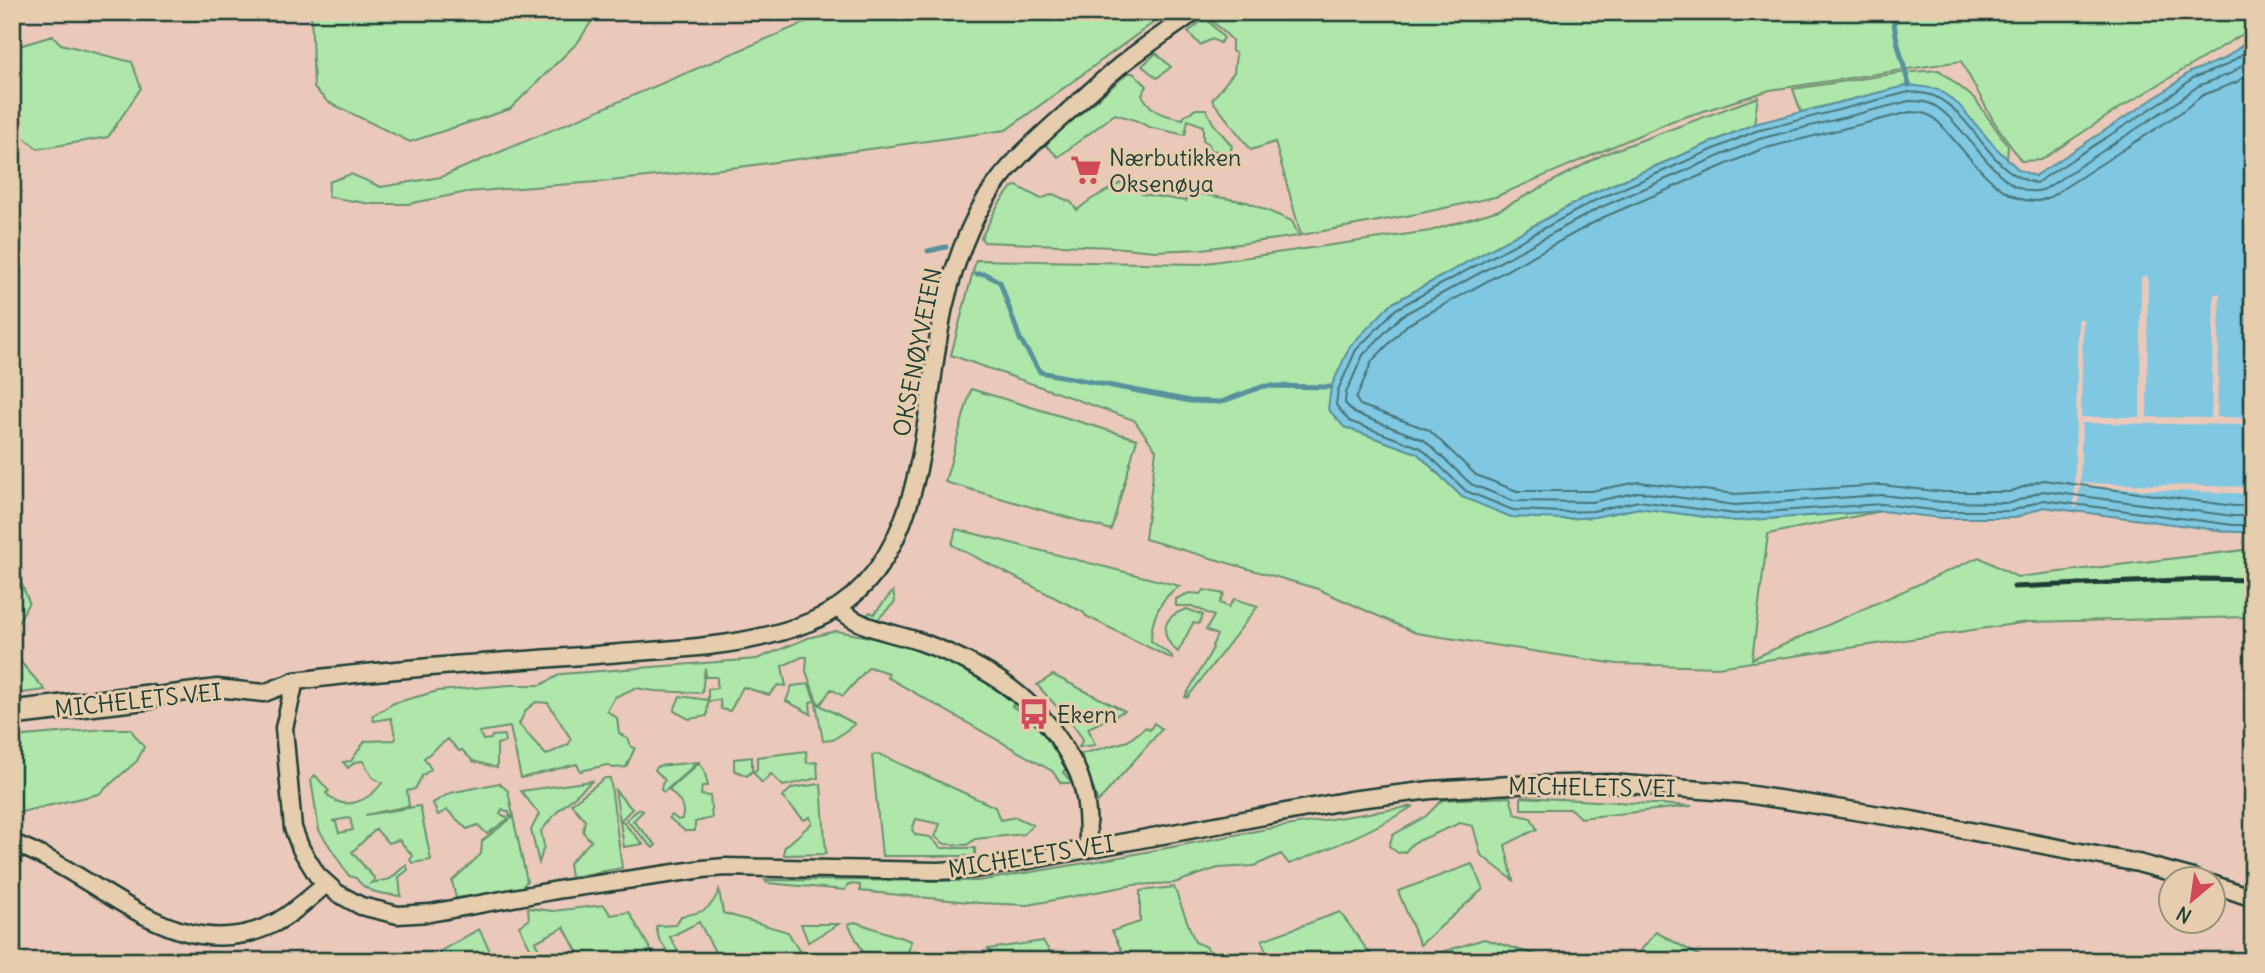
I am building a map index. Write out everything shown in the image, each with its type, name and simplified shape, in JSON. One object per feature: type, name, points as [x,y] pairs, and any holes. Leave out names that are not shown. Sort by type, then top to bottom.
[{"type":"street","name":"OKSENØYVEIEN","points":[[295,681],[371,671],[694,647],[776,633],[838,608],[871,578],[900,531],[911,499],[944,309],[960,251],[986,199],[1004,172],[1043,134],[1124,63],[1194,12]]},
{"type":"street","points":[[838,608],[850,619],[866,626],[958,655],[993,674],[1023,697],[1046,720],[1069,754],[1079,775],[1088,824],[1088,849]]},
{"type":"street","name":"MICHELETS VEI","points":[[12,713],[217,688],[264,692],[295,681]]},
{"type":"street","name":"MICHELETS VEI","points":[[295,681],[284,728],[293,828],[309,864],[326,884],[342,895],[386,914],[412,915],[725,867],[950,870],[1088,849],[1350,800],[1418,791],[1511,785],[1611,783],[1740,793],[1912,820],[2126,860],[2156,868]]},
{"type":"street","points":[[12,843],[42,856],[144,919],[172,932],[191,937],[226,938],[269,926],[297,908],[326,884]]},
{"type":"street","points":[[2226,889],[2253,898]]},
{"type":"green space","points":[[311,12],[568,12],[595,16],[578,42],[510,109],[410,142],[328,102],[314,88]]},
{"type":"green space","points":[[830,12],[1168,12],[1006,130],[739,167],[610,181],[467,192],[408,204],[372,204],[328,197],[329,182],[351,174],[381,187],[441,177]]},
{"type":"green space","points":[[2253,12],[2253,28],[2118,109],[2041,160],[2021,161],[1993,120],[1961,61],[1770,90],[1672,121],[1495,197],[1301,235],[1275,142],[1251,150],[1212,100],[1234,72],[1236,54],[1232,51],[1232,40],[1205,14]]},
{"type":"green space","points":[[1206,18],[1224,38],[1220,43],[1212,39],[1200,45],[1188,32]]},
{"type":"green space","points":[[53,36],[61,44],[132,62],[141,88],[108,137],[38,149],[12,130],[12,48]]},
{"type":"green space","points":[[1156,53],[1171,67],[1157,78],[1142,66]]},
{"type":"green space","points":[[1939,70],[1975,99],[2008,146],[2007,159],[1995,147],[1909,85],[1801,112],[1793,89],[1899,73]]},
{"type":"green space","points":[[1128,73],[1133,73],[1147,86],[1142,95],[1159,113],[1183,119],[1196,109],[1206,109],[1213,123],[1232,146],[1230,153],[1211,150],[1209,144],[1203,140],[1203,126],[1188,120],[1185,135],[1149,127],[1115,114],[1058,157],[1045,144]]},
{"type":"green space","points":[[1758,97],[1754,124],[1593,193],[1391,304],[1331,387],[1344,427],[1417,453],[1462,497],[1564,519],[1594,517],[1639,508],[1735,521],[1882,511],[1768,534],[1752,659],[1979,557],[2017,577],[2253,549],[2253,617],[2028,622],[1718,667],[1617,664],[1416,633],[1318,589],[1145,539],[1156,450],[1134,420],[951,355],[976,260],[1199,264],[1430,231],[1499,210],[1604,154]]},
{"type":"green space","points":[[1126,180],[1142,194],[1186,201],[1188,192],[1247,202],[1292,221],[1299,236],[1202,249],[1155,251],[984,242],[981,238],[998,205],[1012,187],[1017,186],[1041,199],[1053,194],[1071,202],[1077,210]]},
{"type":"green space","points":[[971,389],[1137,439],[1111,530],[945,482]]},
{"type":"green space","points":[[956,529],[1180,586],[1162,603],[1151,633],[1151,641],[1172,656],[1172,659],[952,545]]},
{"type":"green space","points":[[12,560],[29,602],[12,634]]},
{"type":"green space","points":[[1204,590],[1224,594],[1220,603],[1229,607],[1234,599],[1258,606],[1187,698],[1185,697],[1213,648],[1217,635],[1206,630],[1214,616],[1192,606],[1176,606],[1176,599],[1189,593],[1201,594]]},
{"type":"green space","points":[[893,591],[895,602],[875,622],[866,616],[870,612],[874,614]]},
{"type":"green space","points":[[1187,609],[1203,615],[1199,624],[1193,623],[1178,652],[1167,639],[1166,627],[1172,616]]},
{"type":"green space","points":[[836,631],[855,634],[932,654],[969,670],[1021,706],[1015,702],[1012,706],[1019,711],[1023,704],[1048,733],[1067,767],[1063,772],[1072,783],[1061,783],[1052,771],[887,677],[889,673],[869,667],[843,696],[831,689],[821,704],[817,701],[806,671],[807,657],[802,657],[782,666],[786,686],[778,685],[769,695],[743,687],[730,711],[721,709],[720,700],[708,701],[707,716],[689,719],[674,711],[680,696],[708,700],[708,689],[717,688],[717,677],[706,677],[705,668],[702,693],[635,688],[615,697],[607,711],[617,718],[619,733],[635,748],[626,767],[613,768],[607,765],[580,771],[577,764],[521,778],[510,727],[479,732],[483,740],[504,735],[505,742],[497,744],[497,768],[473,761],[448,739],[424,758],[431,769],[422,776],[415,789],[407,791],[409,806],[365,815],[420,806],[431,860],[412,863],[410,860],[413,856],[399,840],[388,843],[376,829],[352,852],[375,879],[371,883],[390,879],[406,865],[408,870],[399,877],[401,896],[370,890],[356,878],[349,876],[319,830],[311,780],[315,775],[329,791],[326,793],[340,802],[355,802],[377,789],[382,783],[372,777],[363,761],[355,762],[348,768],[343,762],[351,761],[365,741],[395,740],[391,718],[374,721],[372,716],[394,703],[438,691],[541,685],[561,674],[757,659],[808,638]],"holes":[[[536,702],[548,703],[571,739],[569,744],[546,755],[519,724],[526,710]],[[350,818],[353,830],[339,833],[336,822],[332,821]]]},
{"type":"green space","points":[[12,652],[45,690],[12,694]]},
{"type":"green space","points":[[1053,675],[1125,711],[1088,728],[1095,745],[1079,747],[1083,739],[1037,685]]},
{"type":"green space","points":[[809,684],[815,701],[810,702],[811,714],[786,701],[792,686]]},
{"type":"green space","points":[[816,703],[855,724],[833,740],[823,741]]},
{"type":"green space","points":[[1154,723],[1162,729],[1098,802],[1081,754],[1128,741],[1146,727],[1150,730]]},
{"type":"green space","points":[[130,729],[144,747],[137,761],[99,794],[12,814],[12,737]]},
{"type":"green space","points":[[806,751],[807,763],[817,762],[818,778],[783,786],[771,774],[762,783],[753,772],[757,769],[757,757]]},
{"type":"green space","points":[[879,754],[995,807],[1000,820],[1016,817],[1033,825],[1024,834],[975,839],[967,845],[945,844],[935,837],[940,824],[916,819],[912,830],[916,835],[930,837],[941,848],[975,848],[975,856],[882,856],[872,755]]},
{"type":"green space","points":[[752,757],[752,771],[747,776],[734,770],[734,759]]},
{"type":"green space","points":[[698,762],[664,792],[661,790],[665,780],[655,770],[658,766]]},
{"type":"green space","points":[[699,763],[704,770],[708,786],[702,786],[701,795],[710,796],[712,818],[695,822],[695,831],[685,831],[669,818],[672,815],[678,820],[682,819],[683,810],[669,790]]},
{"type":"green space","points":[[605,778],[610,778],[622,868],[571,877],[569,863],[591,841],[583,832],[585,820],[571,804]]},
{"type":"green space","points":[[592,781],[558,811],[541,831],[544,846],[539,863],[531,830],[539,814],[521,791]]},
{"type":"green space","points":[[499,783],[508,791],[513,815],[510,817],[509,812],[502,809],[500,814],[508,819],[487,834],[478,825],[467,829],[447,810],[438,815],[433,803],[450,793]]},
{"type":"green space","points":[[821,784],[826,854],[784,855],[784,848],[812,823],[810,817],[804,820],[782,797],[792,788]]},
{"type":"green space","points":[[615,790],[632,809],[621,820],[643,844],[624,847]]},
{"type":"green space","points":[[1510,797],[1515,814],[1531,818],[1537,829],[1505,845],[1513,880],[1481,855],[1473,826],[1460,823],[1413,843],[1405,852],[1398,853],[1389,846],[1393,835],[1426,816],[1442,800]]},
{"type":"green space","points":[[1521,797],[1692,806],[1580,818],[1571,809],[1521,809]]},
{"type":"green space","points":[[1414,806],[1353,838],[1289,864],[1281,854],[1254,866],[1218,868],[1174,883],[1133,885],[1028,905],[860,891],[860,885],[848,884],[845,890],[767,883],[765,880],[978,881],[1261,830]]},
{"type":"green space","points":[[639,809],[643,811],[633,821],[656,845],[653,848],[626,820]]},
{"type":"green space","points":[[513,817],[527,881],[521,889],[456,898],[452,881],[481,854],[482,841]]},
{"type":"green space","points":[[1472,864],[1483,889],[1420,945],[1398,891]]},
{"type":"green space","points":[[1174,887],[1195,942],[1207,947],[1213,961],[1127,961],[1112,931],[1140,922],[1140,891]]},
{"type":"green space","points":[[719,890],[723,913],[788,932],[805,961],[720,961],[699,922],[670,937],[678,951],[670,955],[659,939],[656,926],[676,925],[681,916],[704,910],[709,907]]},
{"type":"green space","points":[[604,905],[611,915],[629,912],[657,961],[582,961],[564,927],[535,942],[542,956],[536,959],[519,926],[529,920],[528,908],[553,911]]},
{"type":"green space","points":[[1340,912],[1370,954],[1269,961],[1262,940]]},
{"type":"green space","points":[[855,922],[911,941],[906,961],[868,961],[848,924]]},
{"type":"green space","points":[[801,924],[839,924],[808,942]]},
{"type":"green space","points":[[479,929],[495,961],[448,961],[439,952]]},
{"type":"green space","points":[[1656,932],[1709,961],[1620,961],[1636,956]]},
{"type":"green space","points":[[1484,939],[1556,961],[1413,961]]},
{"type":"green space","points":[[1043,941],[1056,961],[995,961],[988,949]]},
{"type":"water","points":[[2253,37],[2253,532],[2233,532],[2043,507],[2015,518],[1941,518],[1882,511],[1735,521],[1639,508],[1594,517],[1511,517],[1462,497],[1417,453],[1344,427],[1328,409],[1331,387],[1350,346],[1391,304],[1593,193],[1754,124],[1909,85],[1938,89],[1959,105],[2019,170],[2035,176],[2190,72],[2224,59]]},
{"type":"pier","points":[[2148,276],[2147,417],[2211,418],[2214,294],[2220,293],[2217,417],[2253,418],[2253,425],[2082,423],[2080,483],[2253,487],[2253,494],[2080,487],[2078,507],[2074,508],[2078,319],[2083,319],[2081,417],[2140,417],[2141,277]]},
{"type":"waterway","points":[[1892,12],[1909,85]]},
{"type":"waterway","points":[[928,251],[946,247]]},
{"type":"waterway","points":[[976,274],[985,274],[1000,282],[1020,339],[1040,372],[1190,401],[1221,402],[1264,386],[1331,387]]},
{"type":"railway","points":[[2014,587],[2204,579],[2253,580]]},
{"type":"place","name":"Nærbutikken Oksenøya","points":[[1086,170]]},
{"type":"place","name":"Ekern","points":[[1034,714]]}]
